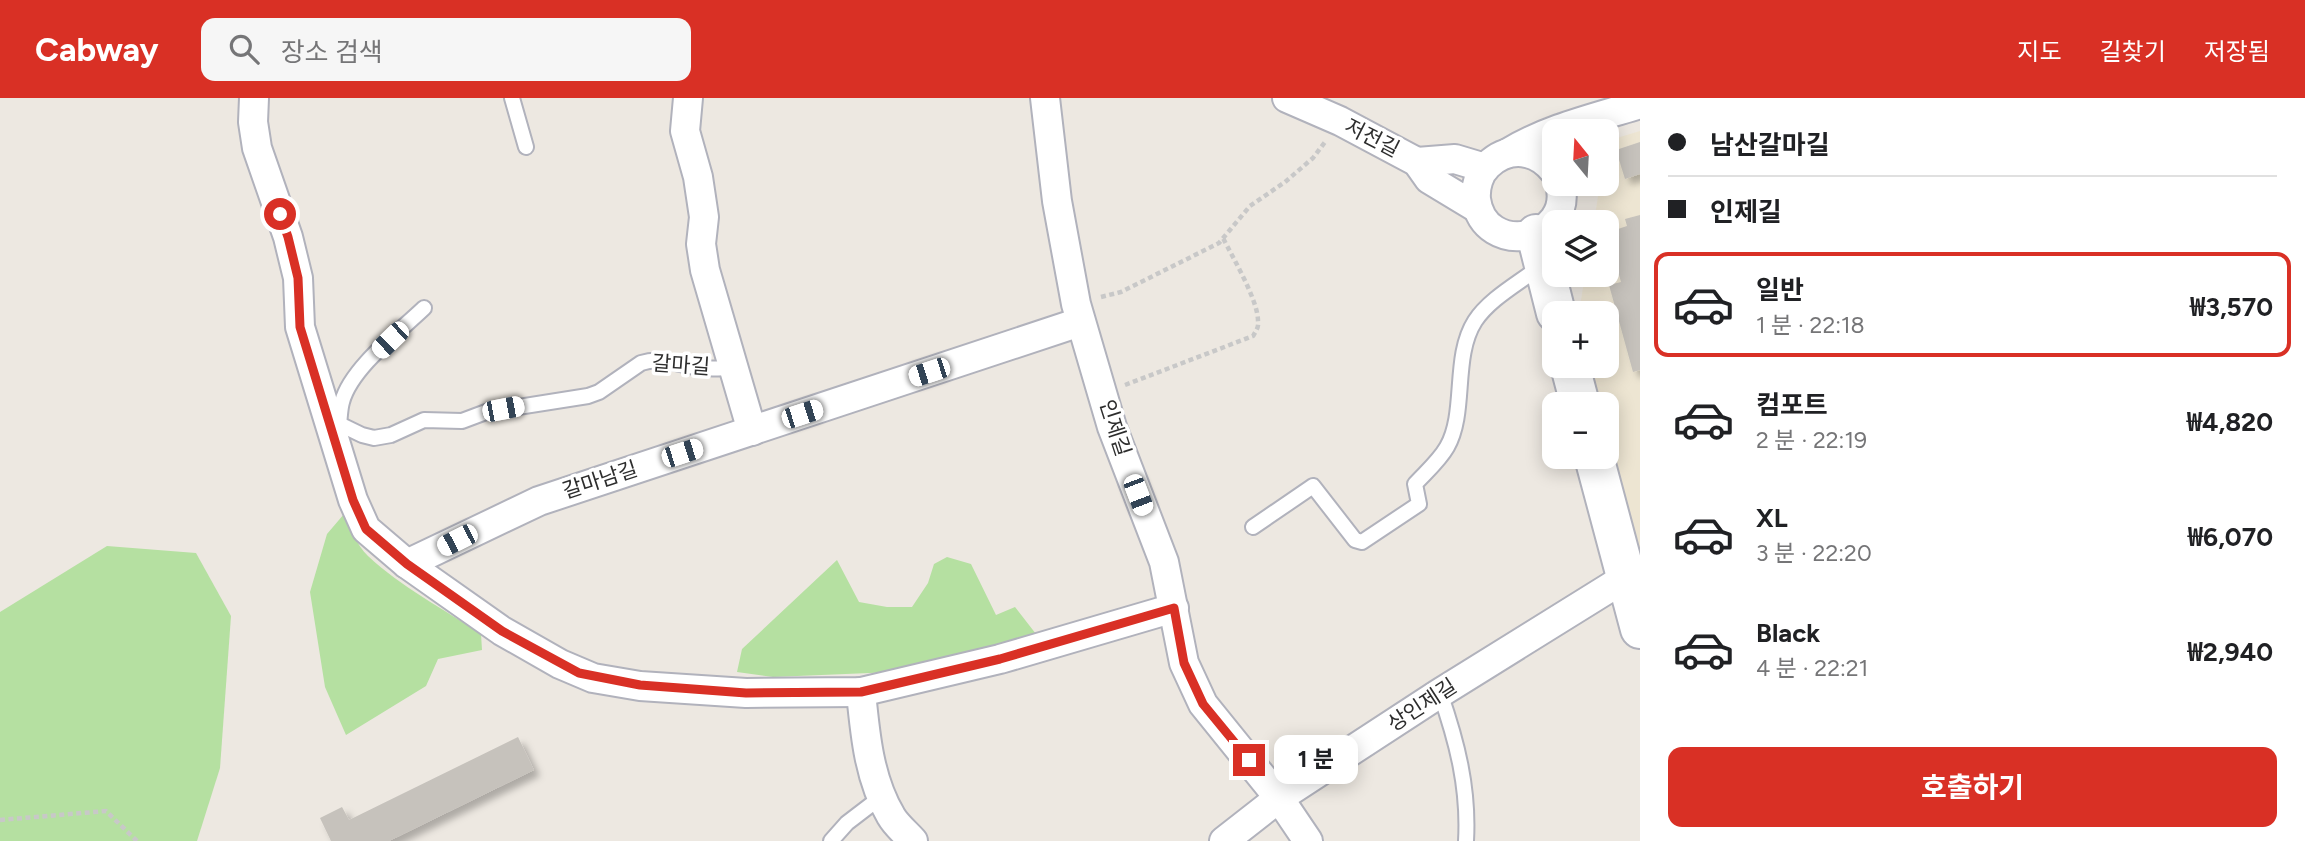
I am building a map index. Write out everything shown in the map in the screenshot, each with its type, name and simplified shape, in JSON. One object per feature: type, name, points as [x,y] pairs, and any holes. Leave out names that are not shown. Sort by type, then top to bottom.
[{"type":"street","points":[[254,98],[253,122],[257,148],[288,237],[298,278],[300,327],[333,421],[353,500],[366,529],[407,564],[502,631],[560,664],[593,678],[640,685],[746,693],[861,692],[1000,659],[1174,608]]},
{"type":"street","name":"갈마길","points":[[688,98],[685,131],[698,177],[704,217],[701,244],[705,270],[735,368]]},
{"type":"street","name":"인제길","points":[[1045,98],[1059,214],[1078,313],[1112,427],[1164,562],[1184,663],[1203,704],[1279,798],[1308,841]]},
{"type":"street","name":"저전길","points":[[1287,98],[1340,121],[1417,162],[1429,179],[1478,208],[1484,220],[1501,233],[1522,237],[1540,249]]},
{"type":"street","points":[[1601,119],[1640,103]]},
{"type":"street","points":[[1478,208],[1475,194],[1485,167],[1495,158],[1542,134]]},
{"type":"street","points":[[1508,153],[1522,151],[1536,155],[1542,160]]},
{"type":"street","name":"저전길","points":[[1417,162],[1455,159],[1485,167]]},
{"type":"street","points":[[1553,301],[1540,249],[1548,226],[1556,215],[1561,196]]},
{"type":"street","name":"갈마남길","points":[[407,564],[539,500],[752,431],[1078,313]]},
{"type":"street","points":[[735,368],[752,431]]},
{"type":"street","points":[[1597,469],[1640,629]]},
{"type":"street","name":"상인제길","points":[[1235,837],[1279,798],[1440,693],[1625,578]]},
{"type":"street","points":[[861,692],[872,770],[881,797],[892,818],[913,841]]},
{"type":"lane","points":[[512,98],[526,147]]},
{"type":"lane","points":[[1253,527],[1313,486],[1355,540],[1362,542],[1419,504],[1415,484],[1448,445],[1455,418],[1465,342],[1484,309],[1540,249]]},
{"type":"lane","points":[[333,421],[348,387],[374,356],[424,308]]},
{"type":"lane","name":"갈마길","points":[[333,421],[374,438],[390,435],[424,420],[462,421],[486,412],[588,396],[599,392],[649,360],[672,361],[700,368],[735,368]]},
{"type":"lane","points":[[1440,693],[1462,766],[1468,811],[1466,841]]},
{"type":"lane","points":[[831,841],[847,823],[881,797]]},
{"type":"path","points":[[1078,313],[1219,243],[1250,206],[1285,182],[1313,158],[1340,121]]},
{"type":"path","points":[[1103,393],[1253,336],[1258,328],[1259,318],[1223,238]]},
{"type":"path","points":[[0,820],[106,811],[137,841]]},
{"type":"shaded area","points":[[1640,131],[1640,565],[1614,469],[1619,469],[1619,392],[1593,392],[1588,378],[1619,378],[1619,301],[1581,301],[1583,287],[1619,287],[1619,210],[1596,210],[1598,196],[1619,196],[1619,137]]},
{"type":"green space","points":[[344,514],[357,542],[368,556],[408,588],[481,634],[482,650],[438,659],[426,686],[346,735],[325,687],[310,592],[327,534]]},
{"type":"green space","points":[[107,546],[196,553],[231,616],[220,768],[197,841],[0,841],[0,612]]},
{"type":"green space","points":[[947,557],[971,564],[996,615],[1015,607],[1036,634],[894,672],[773,677],[737,672],[742,649],[837,560],[859,602],[887,607],[912,607],[928,583],[934,564]]},
{"type":"building","points":[[1640,142],[1640,174],[1625,179],[1619,149]]},
{"type":"building","points":[[1640,215],[1640,370],[1633,372],[1619,321],[1619,301],[1613,301],[1610,287],[1619,287],[1621,282],[1619,229],[1627,226],[1625,219]]},
{"type":"building","points":[[518,737],[534,770],[389,841],[331,841],[320,818],[342,807],[349,820]]},
{"type":"route","points":[[280,214],[298,278],[300,327],[353,500],[366,529],[407,564],[502,631],[560,664],[593,678],[640,685],[746,693],[861,692],[1000,659],[1174,608],[1184,663],[1203,704],[1249,760]]}]
